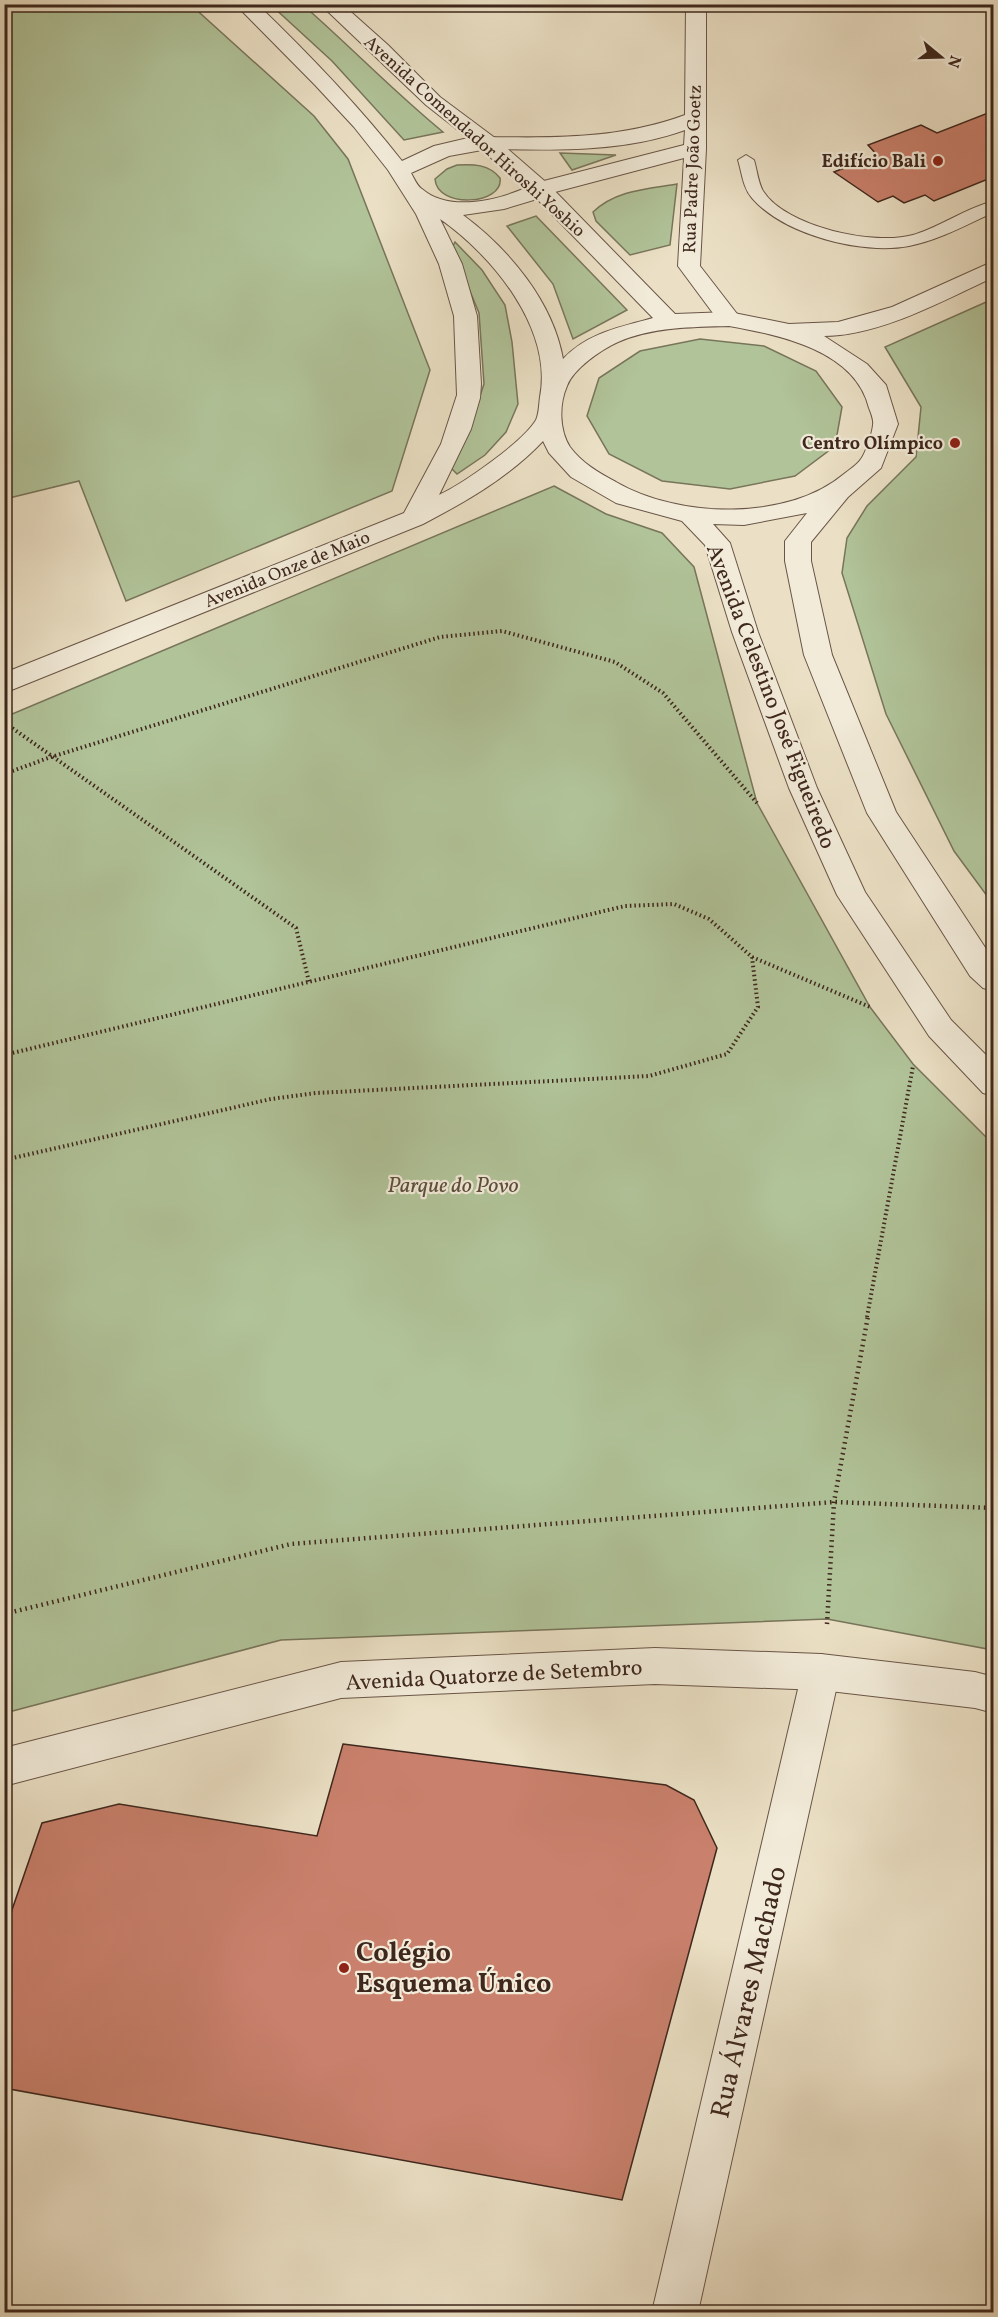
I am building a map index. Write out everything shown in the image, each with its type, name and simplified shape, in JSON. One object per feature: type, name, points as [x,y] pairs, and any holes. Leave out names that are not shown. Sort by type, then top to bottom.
[{"type":"street","points":[[245,4],[310,67],[376,141],[399,171],[437,235],[450,263],[465,308],[470,348],[468,397],[454,441],[414,518]]},
{"type":"street","name":"Avenida Comendador Hiroshi Yoshio","points":[[330,4],[381,49],[433,101],[487,143],[540,189],[669,321]]},
{"type":"street","name":"Rua Padre João Goetz","points":[[696,4],[695,149],[689,266],[729,319]]},
{"type":"street","points":[[399,171],[435,152],[452,146],[487,143],[605,143],[669,130],[694,119]]},
{"type":"street","points":[[441,208],[472,209],[498,206],[540,189],[695,149]]},
{"type":"street","points":[[412,192],[441,208],[477,236],[508,269],[546,335],[555,383],[548,421],[558,448],[580,472],[625,498],[691,515],[744,517],[802,507],[838,491]]},
{"type":"street","points":[[555,383],[581,354],[610,337],[669,321],[729,319],[782,328],[839,329],[900,312],[993,268]]},
{"type":"street","points":[[782,328],[821,343],[859,369],[877,390],[886,424],[872,463],[838,491],[798,541],[798,561],[818,655],[882,813],[981,968],[993,980]]},
{"type":"street","name":"Avenida Onze de Maio","points":[[4,684],[414,518],[454,498],[514,457],[548,421]]},
{"type":"street","name":"Avenida Celestino José Figueiredo","points":[[691,515],[717,543],[745,632],[803,788],[852,895],[940,1028],[993,1084]]},
{"type":"street","name":"Avenida Quatorze de Setembro","points":[[4,1767],[341,1680],[655,1666],[821,1672],[975,1690],[993,1695]]},
{"type":"street","name":"Rua Álvares Machado","points":[[675,2313],[821,1672]]},
{"type":"lane","points":[[746,160],[757,193],[788,219],[842,239],[906,242],[933,233],[993,206]]},
{"type":"path","points":[[4,774],[51,757],[440,638],[502,631],[615,662],[663,693],[757,803]]},
{"type":"path","points":[[4,722],[296,928],[309,982]]},
{"type":"path","points":[[4,1055],[625,906],[674,904],[709,919],[752,957],[870,1007]]},
{"type":"path","points":[[4,1160],[271,1099],[316,1093],[649,1077],[727,1054],[758,1007],[752,957]]},
{"type":"path","points":[[821,1672],[828,1619],[834,1502],[913,1064]]},
{"type":"path","points":[[4,1614],[291,1544],[834,1502],[993,1508]]},
{"type":"green space","points":[[4,5],[191,5],[314,116],[348,159],[430,370],[392,491],[126,601],[79,481],[5,499]]},
{"type":"green space","points":[[271,5],[303,5],[443,132],[404,140],[332,61]]},
{"type":"green space","points":[[560,153],[616,155],[572,170]]},
{"type":"green space","points":[[457,165],[486,167],[500,178],[498,187],[492,194],[470,200],[447,195],[439,189],[435,179],[447,169]]},
{"type":"green space","points":[[677,184],[670,245],[630,255],[596,221],[593,212],[612,199],[643,189]]},
{"type":"green space","points":[[536,216],[627,310],[573,339],[553,284],[507,226]]},
{"type":"green space","points":[[455,242],[482,270],[505,305],[512,342],[518,404],[506,432],[485,455],[457,474],[448,465],[468,432],[484,384],[479,313],[452,248]]},
{"type":"green space","points":[[993,299],[993,904],[954,851],[886,714],[842,573],[847,538],[867,506],[916,457],[921,407],[885,347]]},
{"type":"green space","points":[[700,339],[764,346],[816,371],[842,407],[835,446],[795,476],[730,489],[662,481],[609,454],[587,416],[599,378],[640,351]]},
{"type":"green space","name":"Parque do Povo","points":[[554,486],[606,514],[662,533],[694,567],[757,803],[870,1007],[913,1064],[993,1144],[993,1650],[827,1619],[281,1640],[5,1713],[5,717]]},
{"type":"building","name":"Edifício Bali","points":[[993,111],[993,177],[934,201],[925,195],[904,203],[893,196],[878,202],[834,172],[877,155],[868,145],[921,125],[937,133]]},
{"type":"building","name":"Colégio Esquema Único","points":[[343,1744],[666,1785],[694,1800],[717,1848],[622,2200],[4,2088],[4,1933],[42,1823],[119,1804],[317,1836]]},
{"type":"place","name":"Edifício Bali","points":[[938,161]]},
{"type":"place","name":"Centro Olímpico","points":[[955,443]]},
{"type":"place","name":"Colégio Esquema Único","points":[[344,1968]]}]
